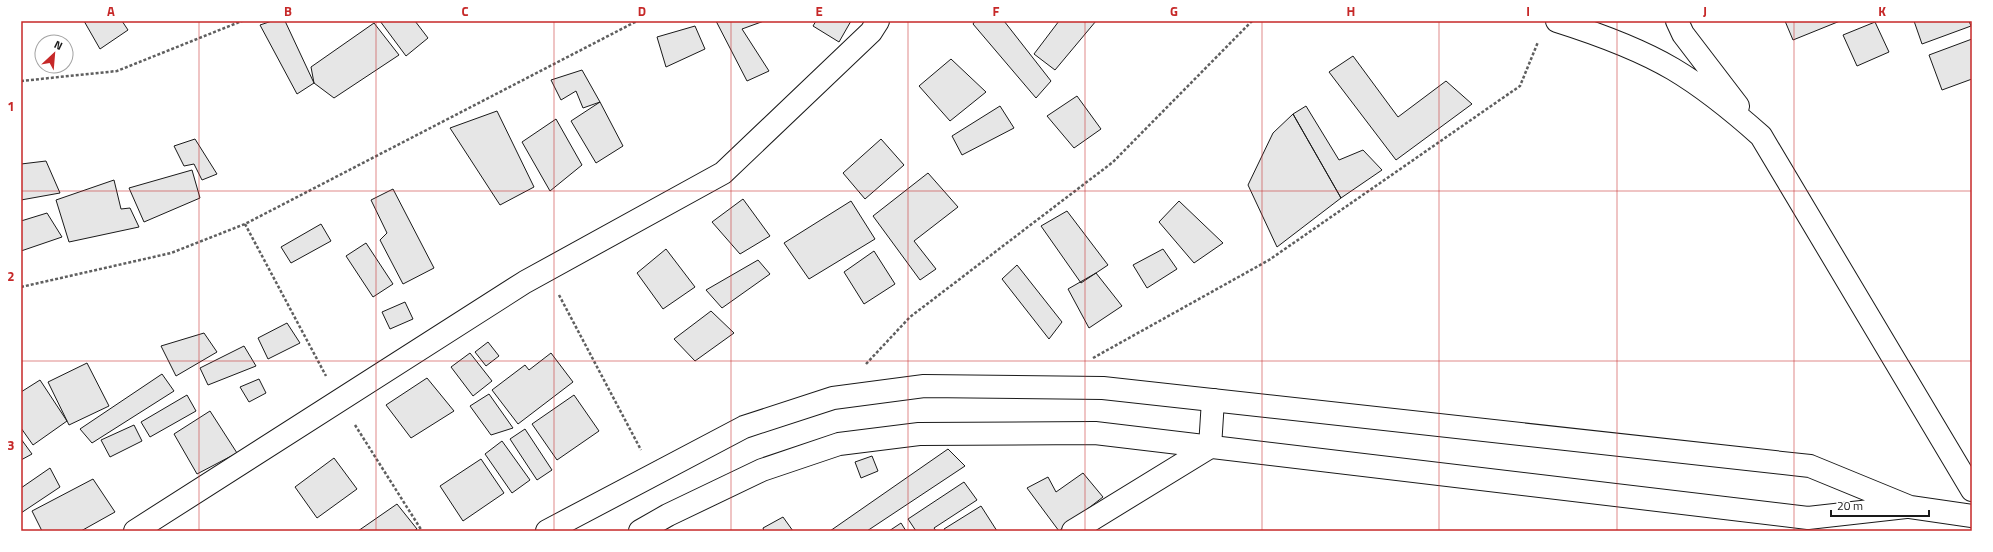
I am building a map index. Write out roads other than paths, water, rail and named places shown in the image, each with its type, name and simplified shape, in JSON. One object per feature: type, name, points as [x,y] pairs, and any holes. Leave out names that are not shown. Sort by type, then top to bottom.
[{"type":"main road","points":[[135,531],[525,282],[723,173],[871,32],[878,21]]},
{"type":"main road","points":[[1557,21],[1602,36],[1673,68],[1723,103],[1761,136]]},
{"type":"main road","points":[[1677,21],[1683,34],[1761,136],[1972,490]]},
{"type":"main road","points":[[547,531],[744,427],[833,398],[924,386],[1103,388],[1810,466],[1910,507],[1972,516]]},
{"type":"main road","points":[[1210,447],[1213,400]]},
{"type":"main road","points":[[640,531],[762,470],[839,444],[919,434],[1095,433],[1808,518],[1910,507]]},
{"type":"main road","points":[[1073,531],[1210,447]]}]
